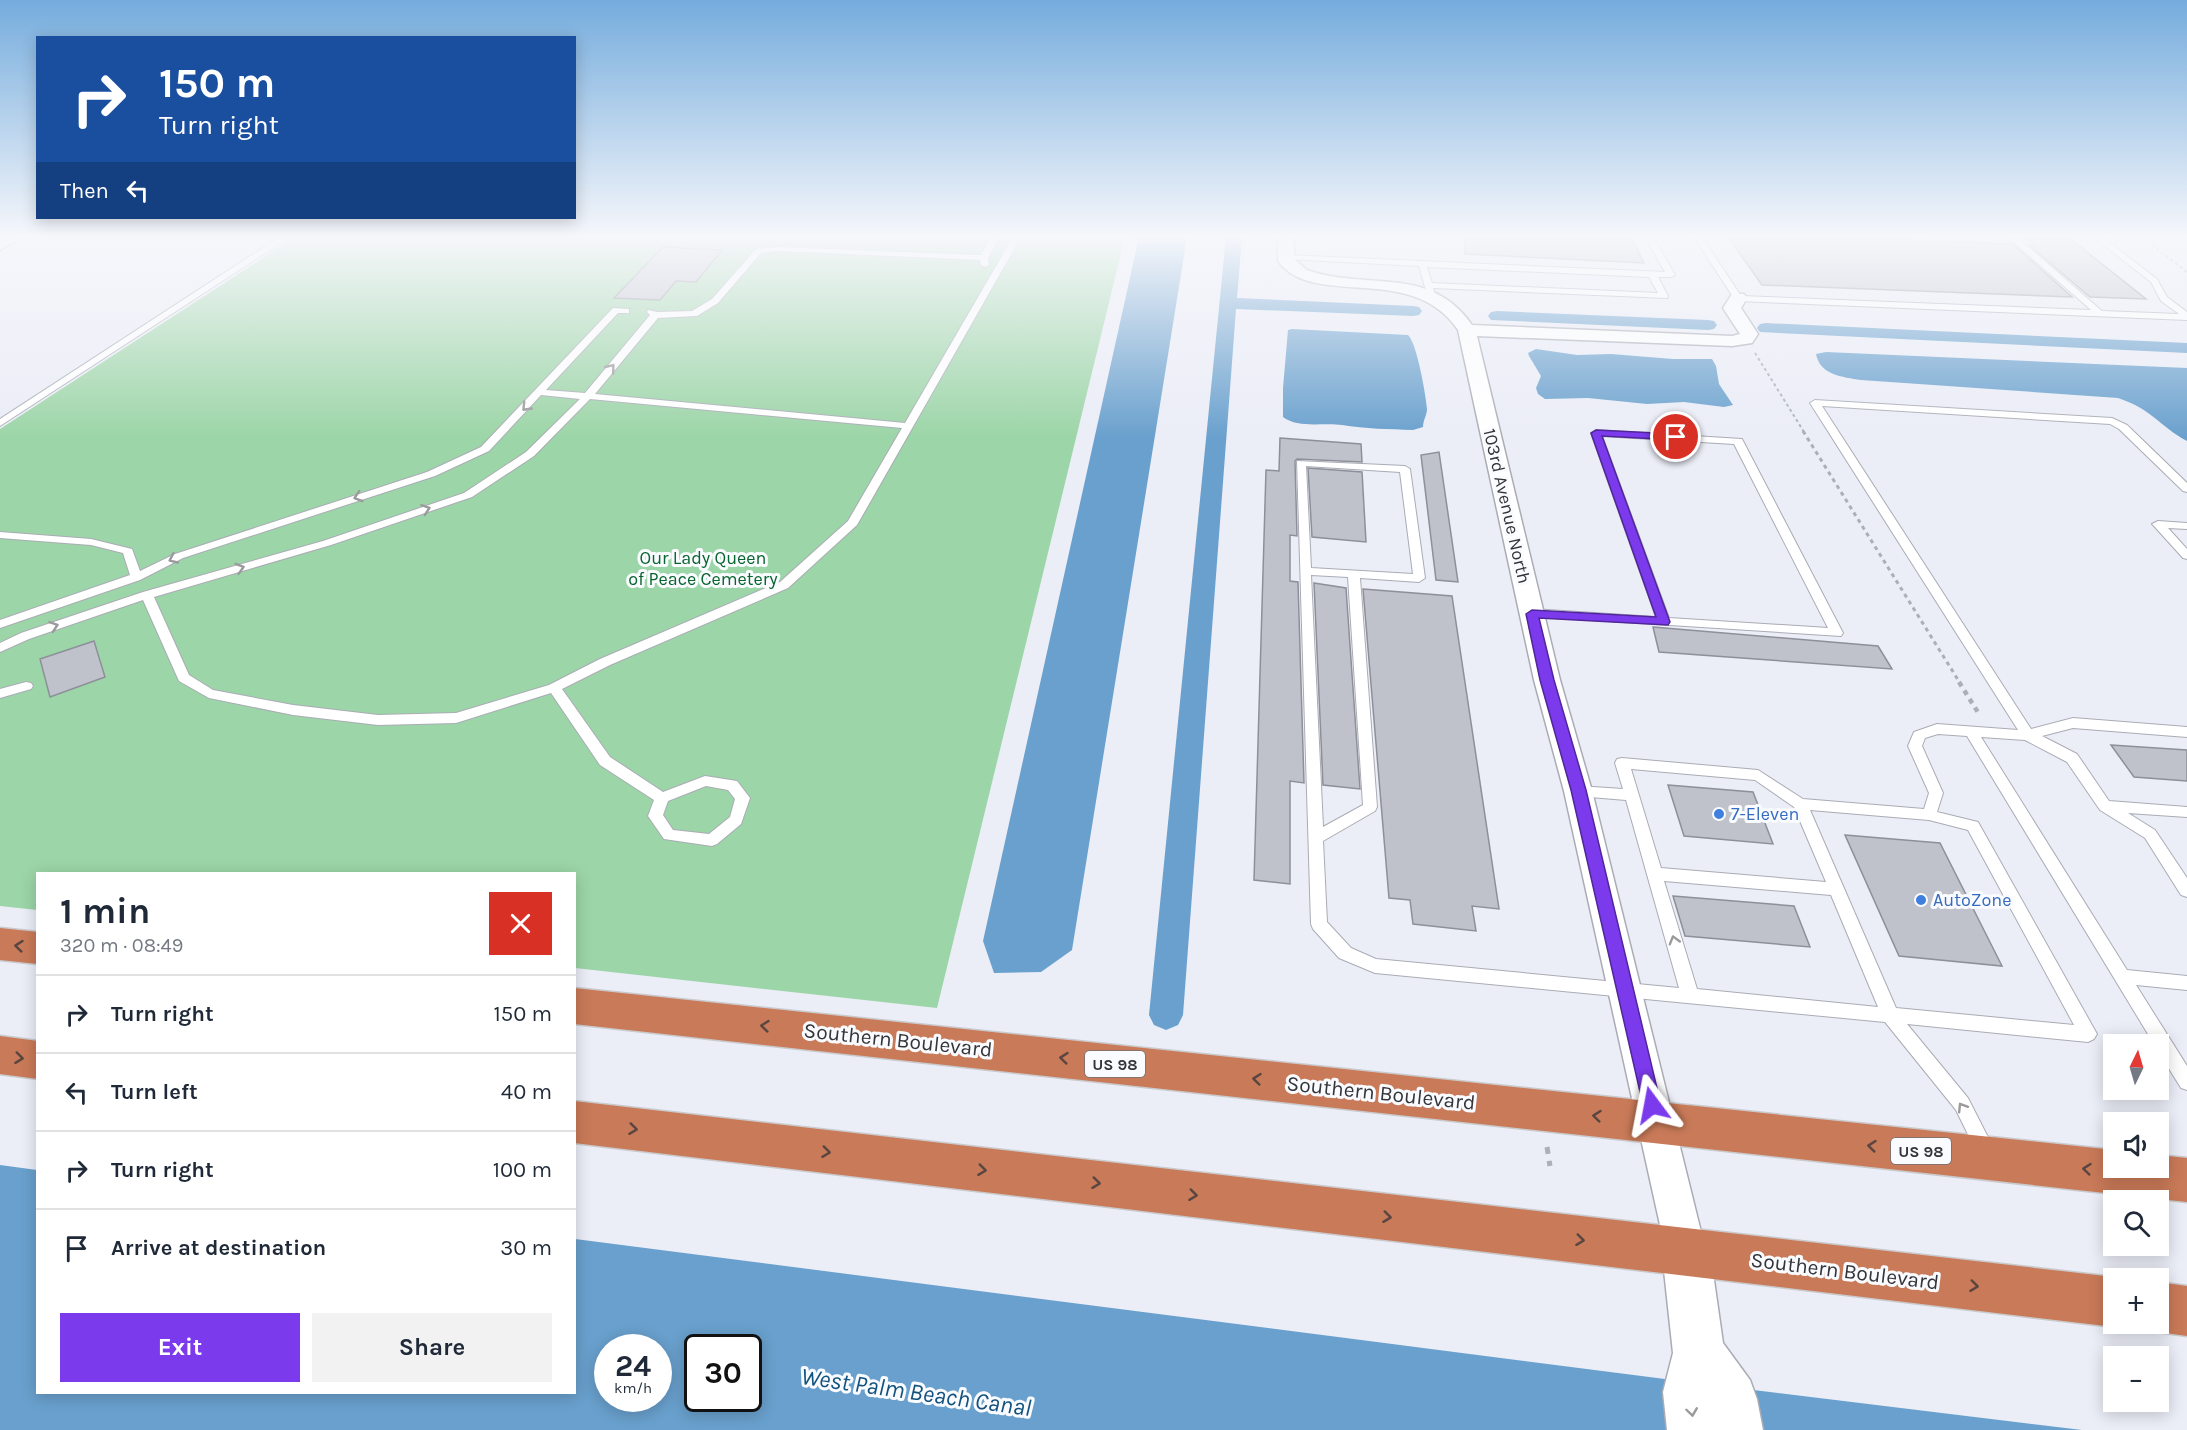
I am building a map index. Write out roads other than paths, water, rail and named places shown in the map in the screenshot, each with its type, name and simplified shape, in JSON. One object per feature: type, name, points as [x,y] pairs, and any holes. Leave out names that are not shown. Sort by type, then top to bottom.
[{"type":"highway","points":[[0,944],[36,948]]},
{"type":"highway","name":"Southern Boulevard","points":[[576,1006],[2187,1180]]},
{"type":"highway","points":[[0,1055],[36,1060]]},
{"type":"highway","name":"Southern Boulevard","points":[[576,1122],[2103,1301]]},
{"type":"highway","points":[[2169,1309],[2187,1311]]},
{"type":"street","name":"103rd Avenue North","points":[[1446,304],[1460,317],[1467,330],[1547,680],[1578,790],[1686,1252]]},
{"type":"street","points":[[1467,330],[1732,341],[1746,339],[1749,334],[1732,308],[1735,304]]},
{"type":"street","points":[[1686,1252],[1699,1353],[1689,1392],[1694,1430]]},
{"type":"street","points":[[1699,1353],[1731,1398],[1736,1430]]},
{"type":"lane","points":[[0,423],[183,304]]},
{"type":"lane","points":[[0,648],[25,636],[147,595],[327,543],[468,495],[530,454],[588,396],[653,314],[694,314],[711,304]]},
{"type":"lane","points":[[147,595],[184,678],[209,694],[293,710],[378,720],[456,718],[554,688],[605,662],[784,585],[853,523],[978,304]]},
{"type":"lane","points":[[1867,304],[2187,316]]},
{"type":"lane","points":[[2087,304],[2099,314]]},
{"type":"lane","points":[[2170,304],[2187,316]]},
{"type":"lane","points":[[0,624],[136,577],[179,556],[430,474],[485,449],[616,310],[627,311]]},
{"type":"lane","points":[[541,392],[908,426]]},
{"type":"lane","points":[[2187,489],[2123,427],[2112,421],[1815,403],[2028,735],[2072,758],[2105,806],[2150,834],[2187,891]]},
{"type":"lane","points":[[1532,614],[1837,633],[1738,441],[1596,433],[1664,622]]},
{"type":"lane","points":[[1305,571],[1419,578],[1405,469],[1301,463],[1305,571],[1316,838],[1319,924],[1345,952],[1376,966],[1891,1017],[2088,1034],[1973,826],[1929,815],[1800,804],[1758,775],[1622,763],[1690,996]]},
{"type":"lane","points":[[2187,526],[2158,525],[2187,556]]},
{"type":"lane","points":[[0,535],[92,542],[128,551],[136,577]]},
{"type":"lane","points":[[1316,838],[1370,807],[1354,574]]},
{"type":"lane","points":[[0,694],[26,686]]},
{"type":"lane","points":[[554,688],[605,761],[662,798]]},
{"type":"lane","points":[[1929,815],[1936,793],[1915,746],[1919,735],[1937,729],[2028,735],[2073,723],[2187,732]]},
{"type":"lane","points":[[1971,731],[2187,1082]]},
{"type":"lane","points":[[705,781],[732,784],[743,798],[736,820],[712,840],[669,835],[655,816],[662,798],[705,781]]},
{"type":"lane","points":[[1578,790],[1632,795]]},
{"type":"lane","points":[[1800,804],[1891,1017],[1962,1104],[1990,1159]]},
{"type":"lane","points":[[2105,806],[2187,812]]},
{"type":"lane","points":[[1654,874],[1836,888]]},
{"type":"lane","points":[[2121,976],[2187,982]]},
{"type":"water","points":[[1124,304],[1176,304],[1072,950],[1041,972],[994,973],[983,941]]},
{"type":"water","points":[[1288,330],[1408,335],[1418,359],[1425,393],[1427,409],[1423,427],[1413,430],[1304,424],[1289,421],[1283,417]]},
{"type":"water","points":[[1536,349],[1577,355],[1611,354],[1673,359],[1712,359],[1716,366],[1719,384],[1733,405],[1724,407],[1684,402],[1647,404],[1588,398],[1545,399],[1538,394],[1536,388],[1541,376],[1528,353]]},
{"type":"water","points":[[1826,352],[2187,368],[2187,441],[2139,407],[2118,398],[1854,379],[1827,371],[1818,361],[1816,354]]},
{"type":"water","name":"West Palm Beach Canal","points":[[0,1165],[36,1170],[36,1394],[576,1394],[576,1239],[1704,1384],[2082,1430],[0,1430]]},
{"type":"waterway","points":[[1166,1015],[1228,304]]},
{"type":"waterway","points":[[1245,304],[1413,311]]},
{"type":"waterway","points":[[1497,316],[1708,325]]},
{"type":"waterway","points":[[1766,328],[2187,348]]},
{"type":"place","name":"7-Eleven","points":[[1719,814]]},
{"type":"place","name":"AutoZone","points":[[1921,900]]},
{"type":"park label","name":"Our Lady Queen of Peace Cemetery","points":[[703,568]]}]
